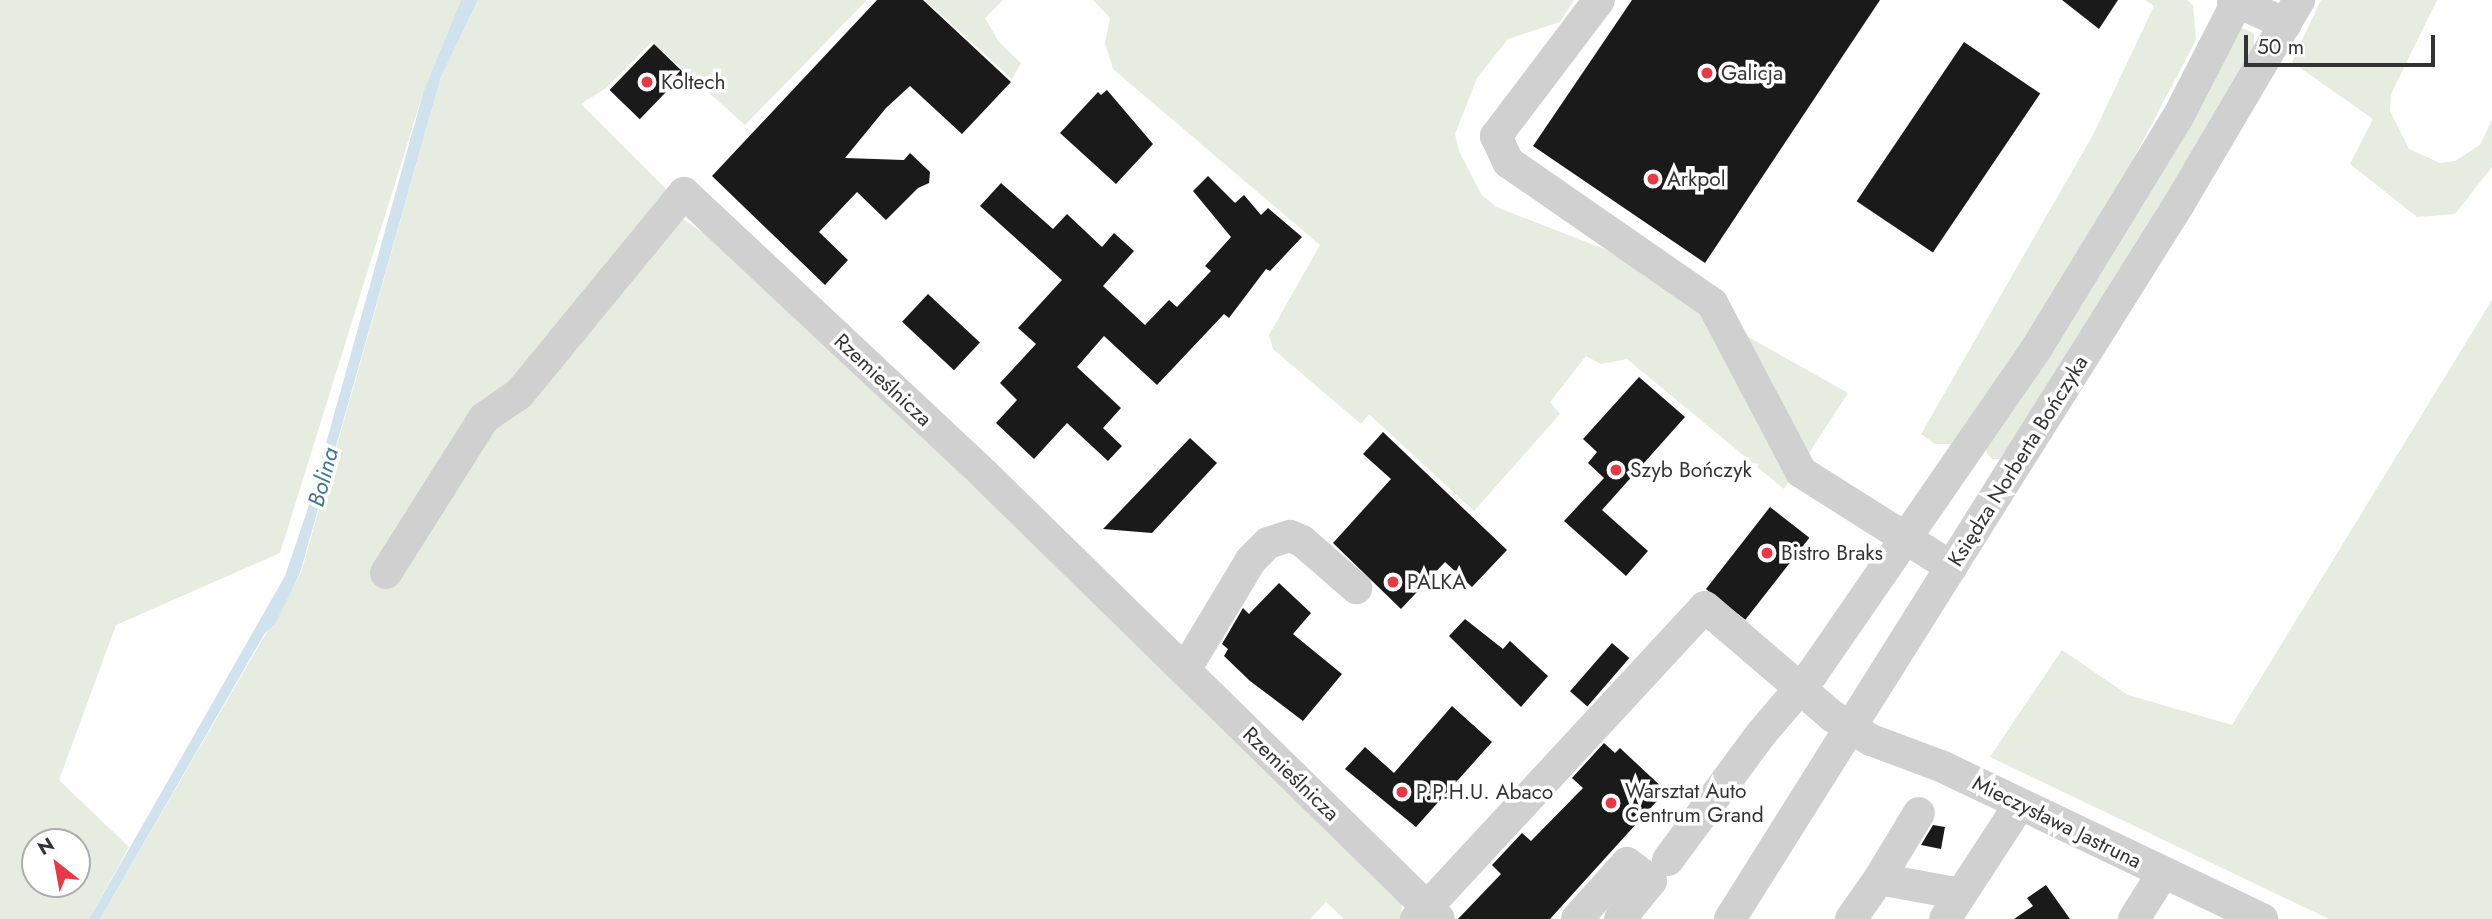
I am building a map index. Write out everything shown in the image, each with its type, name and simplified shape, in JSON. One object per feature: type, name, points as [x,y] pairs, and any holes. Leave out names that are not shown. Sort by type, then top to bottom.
[{"type":"street","points":[[1599,0],[1496,136],[1508,162],[1712,303],[1801,472],[1951,567]]},
{"type":"street","points":[[1668,860],[1761,733],[1801,688],[1909,540],[2112,228],[2235,1],[2293,12]]},
{"type":"street","name":"Księdza Norberta Bończyka","points":[[1730,919],[1951,567],[2293,12]]},
{"type":"street","name":"Rzemieślnicza","points":[[386,573],[484,418],[519,394],[684,193],[984,474],[1185,670],[1427,915],[1705,607],[1851,728]]},
{"type":"street","points":[[1185,670],[1251,560],[1268,543],[1290,536],[1302,541],[1356,588]]},
{"type":"street","name":"Mieczysława Jastruna","points":[[1851,728],[2020,804],[2262,919]]},
{"type":"street","points":[[1879,879],[1953,906],[2020,804]]},
{"type":"street","points":[[1851,919],[1919,813]]},
{"type":"street","points":[[1577,919],[1628,863],[1651,881],[1620,919]]},
{"type":"street","points":[[2134,919],[2163,873]]},
{"type":"shaded area","points":[[0,0],[461,0],[424,90],[280,553],[116,625],[59,780],[129,847],[89,919],[0,919]]},
{"type":"shaded area","points":[[478,0],[867,0],[745,125],[652,42],[606,88],[581,104],[667,190],[661,204],[733,253],[842,355],[1402,902],[1401,919],[1344,919],[1326,902],[1310,919],[100,919],[301,573],[441,77]]},
{"type":"shaded area","points":[[925,0],[1003,0],[985,18],[999,42],[1021,63],[1012,79]]},
{"type":"shaded area","points":[[1093,0],[1574,0],[1560,22],[1508,39],[1477,78],[1455,134],[1459,151],[1481,194],[1496,207],[1612,252],[1699,309],[1794,474],[1784,489],[1627,359],[1601,364],[1586,356],[1550,402],[1560,414],[1474,511],[1369,414],[1361,424],[1273,349],[1269,335],[1320,245],[1113,69],[1105,43],[1110,18]]},
{"type":"shaded area","points":[[2145,0],[2187,0],[2193,5],[2196,40],[2116,192],[1959,444],[1935,444],[1921,434],[2093,135],[2154,6]]},
{"type":"shaded area","points":[[2321,0],[2437,0],[2391,94],[2390,111],[2409,149],[2440,163],[2455,161],[2480,145],[2492,120],[2492,167],[2455,214],[2417,217],[2350,164],[2373,119],[2292,62]]},
{"type":"shaded area","points":[[2239,27],[2254,33],[2254,48],[2102,305],[2000,459],[1992,459],[1986,452],[1987,444]]},
{"type":"shaded area","points":[[2492,300],[2492,919],[2329,919],[1990,757],[2062,650],[2128,695],[2232,725]]},
{"type":"shaded area","points":[[1736,330],[1848,393],[1803,462]]},
{"type":"water","name":"Bolina","points":[[461,0],[478,0],[441,77],[300,573],[275,624],[265,633],[100,919],[89,919],[285,576],[309,505],[424,90]]},
{"type":"building","points":[[877,0],[923,0],[1011,82],[962,134],[910,86],[886,108],[845,158],[904,160],[910,153],[930,172],[929,183],[918,188],[886,220],[857,192],[819,232],[848,260],[825,285],[712,176]]},
{"type":"building","name":"Galicja","points":[[1632,0],[1880,0],[1705,263],[1533,146]]},
{"type":"building","points":[[2062,0],[2118,0],[2099,29]]},
{"type":"building","points":[[1964,42],[2040,93],[1933,253],[1857,201]]},
{"type":"building","name":"Koltech","points":[[654,44],[684,73],[640,119],[610,90]]},
{"type":"building","points":[[1107,90],[1153,144],[1116,184],[1060,133],[1098,92],[1101,95]]},
{"type":"building","points":[[1208,176],[1235,203],[1244,195],[1261,215],[1268,208],[1302,237],[1270,271],[1266,269],[1229,318],[1224,314],[1157,385],[1104,336],[1077,367],[1121,408],[1103,428],[1122,446],[1108,461],[1067,423],[1034,459],[996,423],[1017,400],[1000,383],[1036,344],[1018,328],[1062,280],[980,206],[1001,183],[1053,229],[1067,214],[1102,247],[1114,233],[1134,251],[1103,286],[1145,325],[1169,300],[1177,307],[1211,271],[1205,266],[1231,237],[1193,191]]},
{"type":"building","points":[[928,294],[980,342],[954,370],[902,322]]},
{"type":"building","name":"Szyb Bończyk","points":[[1639,377],[1685,417],[1602,510],[1648,551],[1626,576],[1564,521],[1604,478],[1588,463],[1597,452],[1583,439]]},
{"type":"building","points":[[1383,432],[1507,550],[1472,587],[1445,562],[1401,609],[1333,543],[1391,479],[1363,454]]},
{"type":"building","points":[[1190,438],[1217,463],[1152,533],[1103,529]]},
{"type":"building","points":[[1770,507],[1809,538],[1745,620],[1706,589]]},
{"type":"building","points":[[1279,583],[1311,613],[1293,634],[1342,674],[1303,721],[1250,681],[1224,656],[1228,649],[1222,644],[1243,608],[1249,614]]},
{"type":"building","points":[[1465,619],[1503,649],[1510,641],[1548,676],[1521,707],[1449,636]]},
{"type":"building","points":[[1612,643],[1629,658],[1587,706],[1570,691]]},
{"type":"building","points":[[1452,706],[1492,742],[1416,827],[1345,769],[1365,747],[1394,773]]},
{"type":"building","points":[[1604,743],[1615,753],[1620,748],[1666,791],[1550,919],[1458,919],[1501,874],[1492,865],[1522,833],[1531,841],[1583,788],[1572,778]]},
{"type":"building","points":[[1933,825],[1945,827],[1941,849],[1921,845]]},
{"type":"building","points":[[2046,885],[2070,919],[2014,919],[2033,906],[2027,898]]},
{"type":"place","name":"Galicja","points":[[1707,73]]},
{"type":"place","name":"Koltech","points":[[647,82]]},
{"type":"place","name":"Arkpol","points":[[1653,179]]},
{"type":"place","name":"Szyb Bończyk","points":[[1616,470]]},
{"type":"place","name":"Bistro Braks","points":[[1767,553]]},
{"type":"place","name":"PALKA","points":[[1393,582]]},
{"type":"place","name":"P.P.H.U. Abaco","points":[[1402,792]]},
{"type":"place","name":"Warsztat Auto Centrum Grand","points":[[1611,803]]}]
